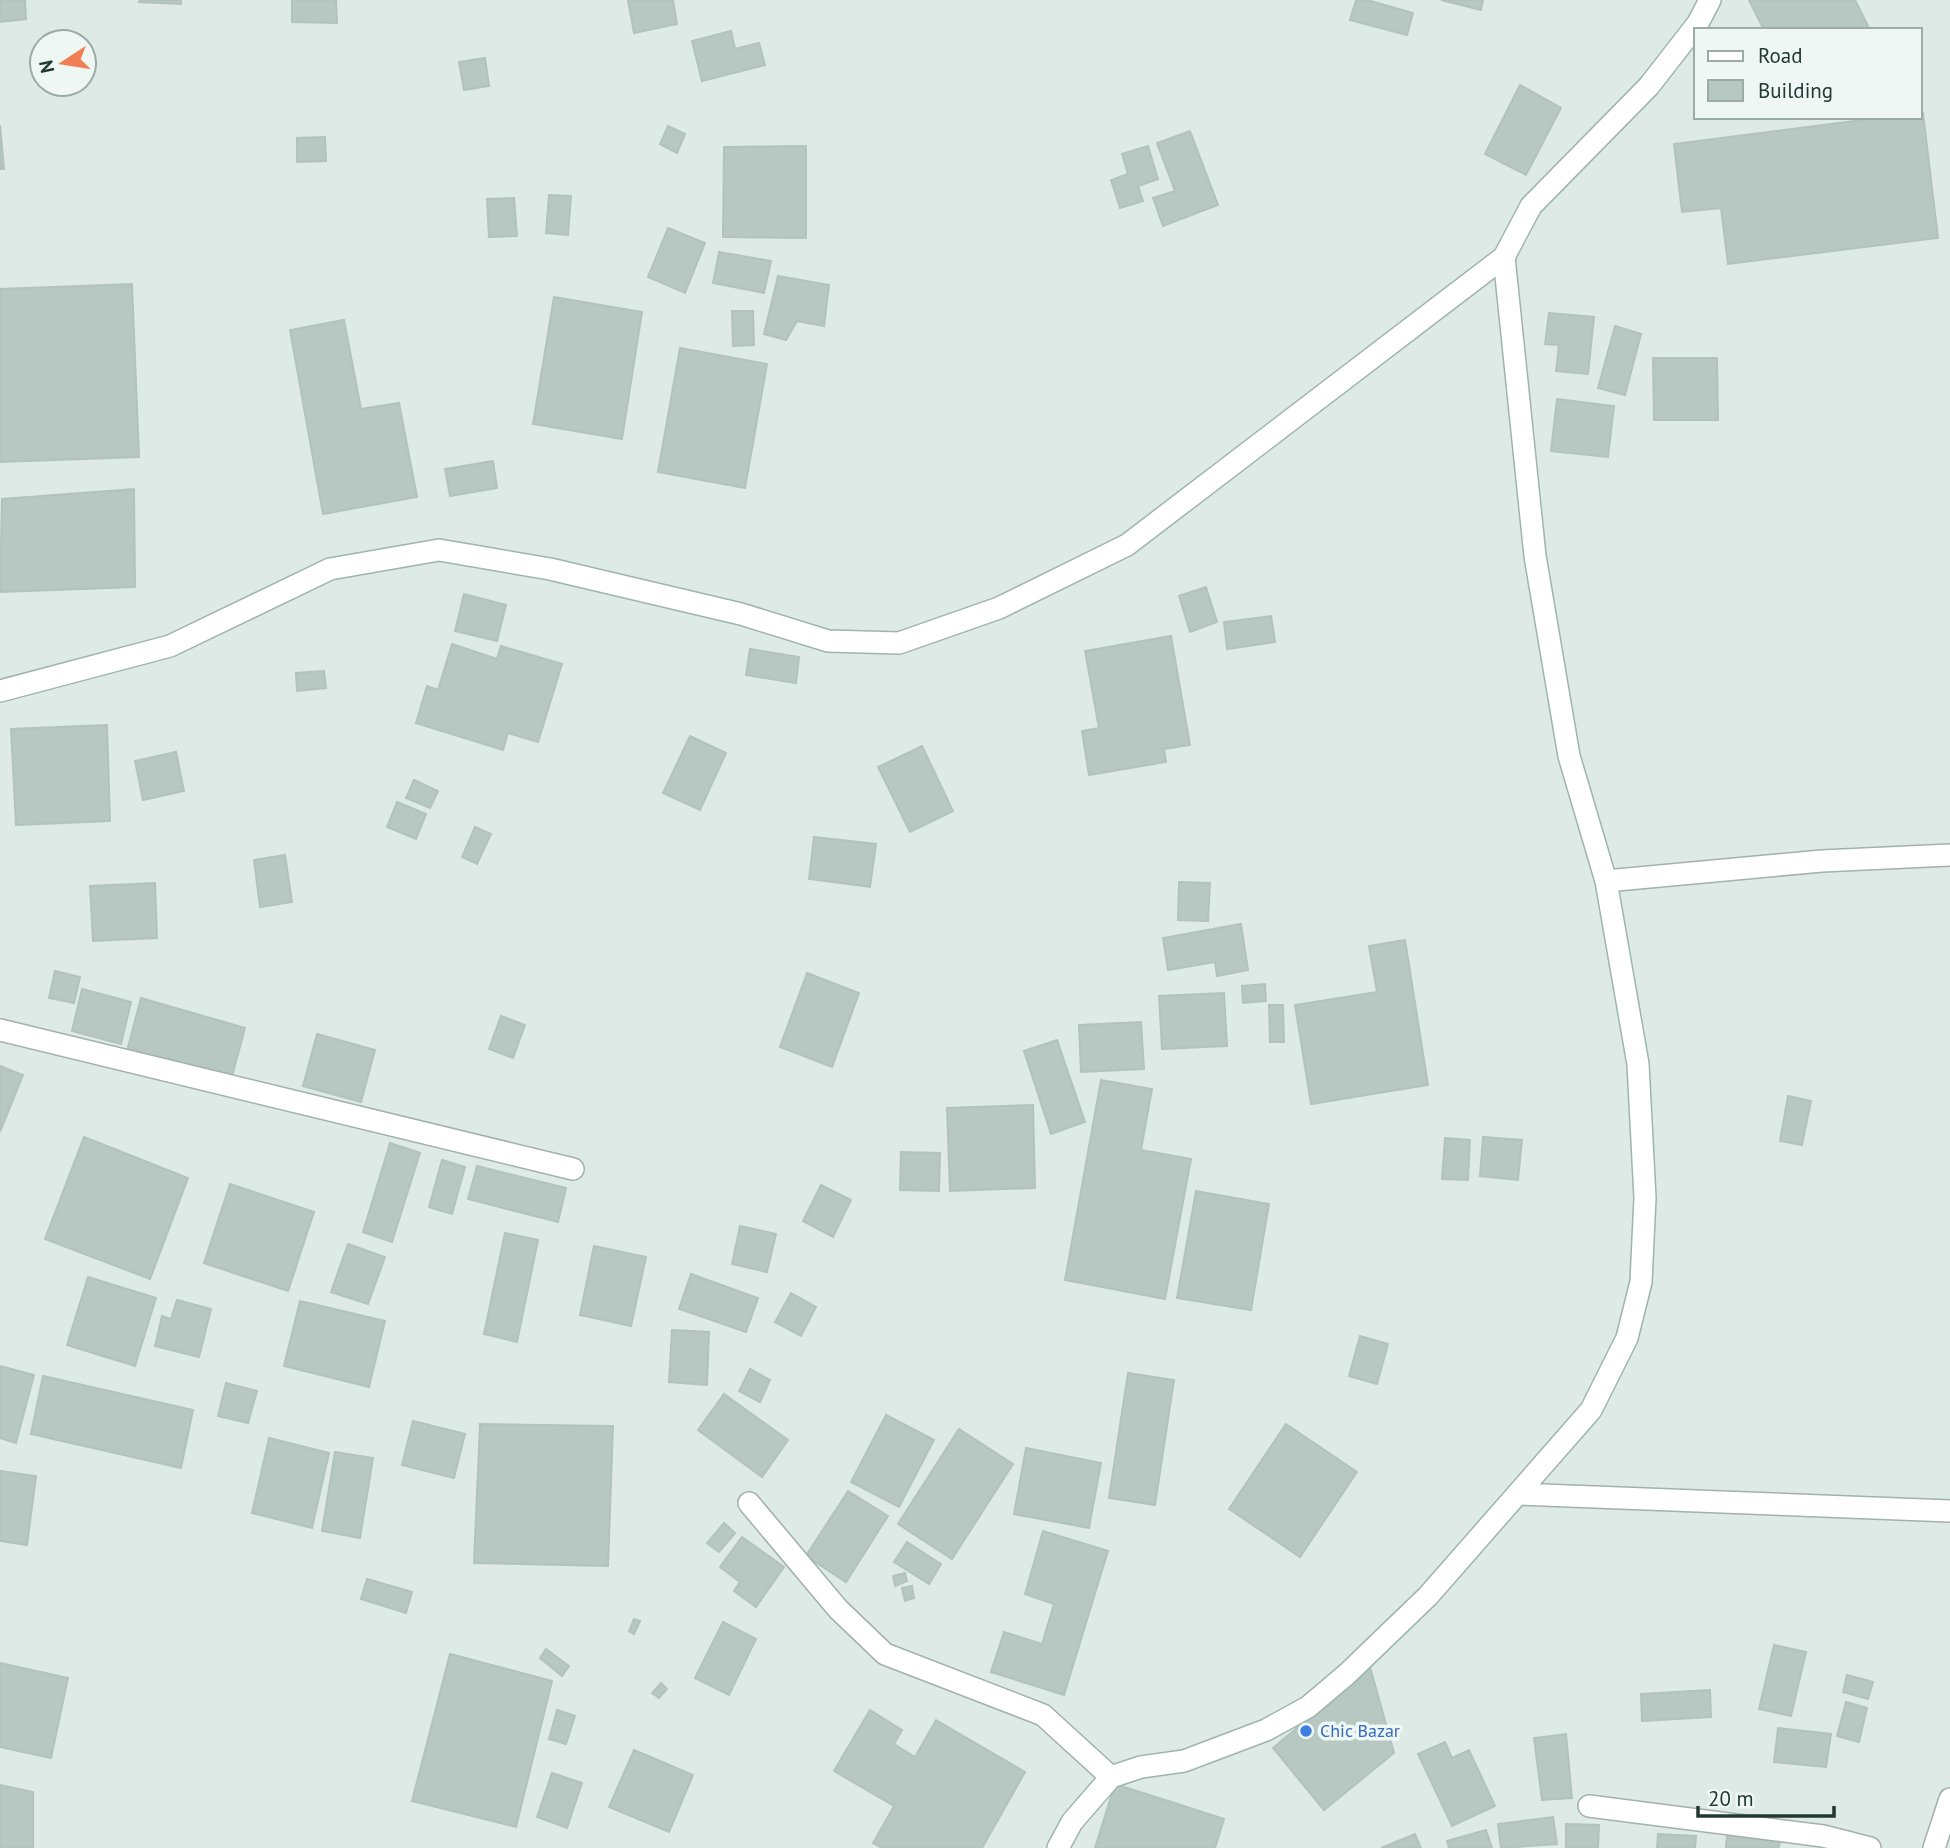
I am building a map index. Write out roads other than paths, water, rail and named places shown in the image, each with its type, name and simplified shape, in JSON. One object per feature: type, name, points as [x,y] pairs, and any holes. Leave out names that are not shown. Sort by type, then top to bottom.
[{"type":"street","points":[[1694,28],[1710,0]]},
{"type":"street","points":[[0,691],[170,646],[330,569],[439,550],[550,569],[741,614],[828,641],[899,643],[999,608],[1127,545],[1504,257],[1531,206],[1649,86],[1694,28]]},
{"type":"street","points":[[1058,1848],[1072,1822],[1111,1777],[1141,1767],[1184,1760],[1266,1730],[1308,1707],[1428,1596],[1591,1410],[1627,1338],[1641,1282],[1645,1198],[1638,1064],[1606,881],[1569,756],[1535,556],[1504,257]]},
{"type":"street","points":[[1606,881],[1822,861],[1950,855]]},
{"type":"street","points":[[0,1030],[573,1169]]},
{"type":"street","points":[[1518,1494],[1950,1511]]},
{"type":"street","points":[[749,1503],[838,1609],[885,1654],[1043,1715],[1111,1777]]},
{"type":"street","points":[[1934,1848],[1950,1799]]},
{"type":"street","points":[[1589,1805],[1823,1836],[1870,1848]]},
{"type":"place","name":"Chic Bazar","points":[[1306,1731]]}]
